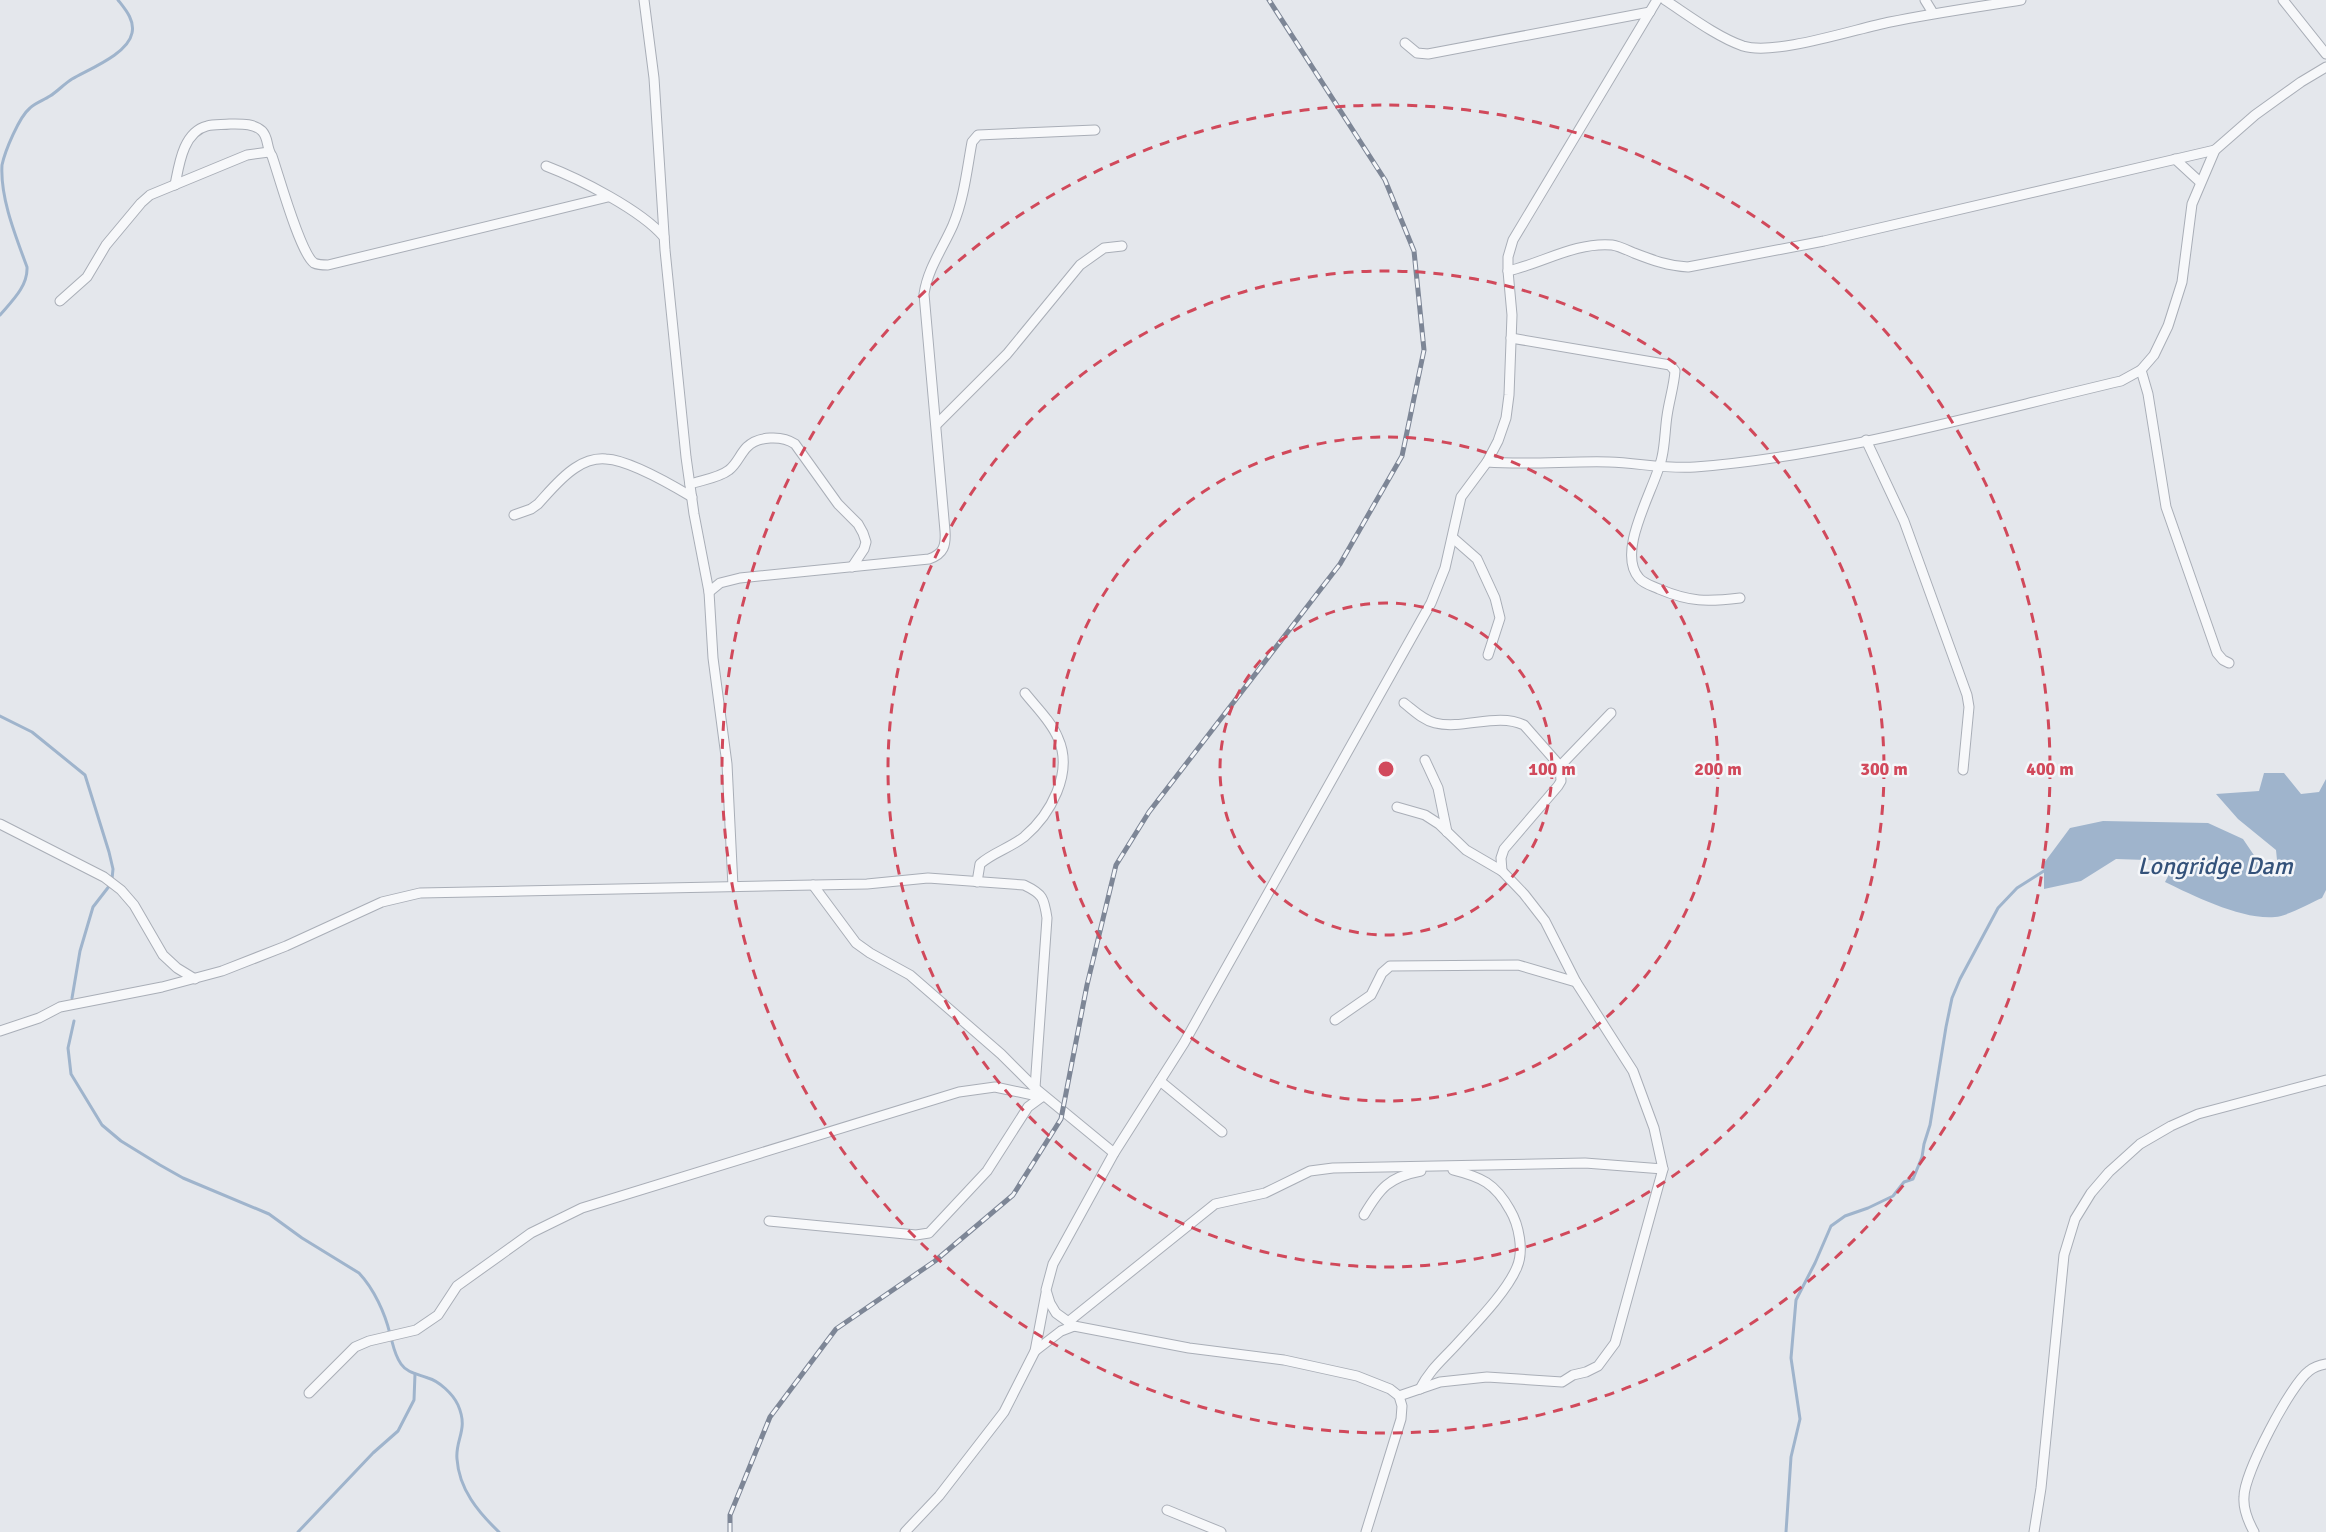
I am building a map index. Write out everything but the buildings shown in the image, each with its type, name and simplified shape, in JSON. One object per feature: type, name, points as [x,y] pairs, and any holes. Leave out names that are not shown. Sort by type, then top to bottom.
[{"type":"street","points":[[644,0],[654,78],[664,237],[690,484],[709,592],[713,658],[730,793],[733,887]]},
{"type":"street","points":[[905,1532],[939,1496],[1004,1412],[1035,1351],[1053,1264],[1114,1153],[1184,1043],[1431,603],[1445,568],[1461,496],[1487,462],[1506,418],[1512,315],[1508,257],[1513,240],[1657,0]]},
{"type":"street","points":[[1665,0],[1730,40],[1745,46],[1762,48],[1810,41],[1933,13],[2021,0]]},
{"type":"street","points":[[1925,0],[1933,13]]},
{"type":"street","points":[[2283,0],[2326,54]]},
{"type":"street","points":[[1405,43],[1417,53],[1428,54],[1650,12]]},
{"type":"street","points":[[1487,462],[1532,464],[1610,462],[1659,467],[1693,467],[1748,461],[1866,440],[2121,381],[2141,370],[2154,355],[2177,304],[2192,204],[2215,150],[2255,115],[2301,81],[2326,67]]},
{"type":"street","points":[[175,185],[183,150],[194,134],[207,126],[241,124],[256,127],[263,131],[267,139],[269,152],[298,234],[312,262],[318,265],[339,262],[609,197]]},
{"type":"street","points":[[709,592],[720,584],[740,578],[929,559],[938,556],[943,550],[945,531],[924,294],[926,280],[953,224],[972,142],[978,135],[1095,130]]},
{"type":"street","points":[[1508,271],[1575,248],[1595,245],[1614,245],[1672,266],[1688,267],[1824,241],[2215,150]]},
{"type":"street","points":[[60,301],[87,277],[106,245],[150,195],[202,176],[247,155],[269,152]]},
{"type":"street","points":[[2175,159],[2200,182]]},
{"type":"street","points":[[546,165],[609,197],[646,220],[664,237]]},
{"type":"street","points":[[937,424],[1007,354],[1080,265],[1104,248],[1122,246]]},
{"type":"street","points":[[1511,339],[1670,365],[1675,371],[1674,383],[1659,467],[1632,544],[1634,568],[1638,577],[1644,582],[1679,597],[1709,602],[1740,598]]},
{"type":"street","points":[[2141,370],[2148,394],[2166,507],[2217,653],[2229,663]]},
{"type":"street","points":[[690,484],[729,470],[747,447],[756,442],[767,439],[789,440],[795,444],[838,504],[858,524],[863,533],[866,542],[864,549],[852,567]]},
{"type":"street","points":[[1866,440],[1904,521],[1967,695],[1969,707],[1963,770]]},
{"type":"street","points":[[514,515],[531,509],[575,468],[597,459],[619,462],[672,484],[692,497]]},
{"type":"street","points":[[1453,538],[1477,559],[1495,598],[1500,618],[1488,655]]},
{"type":"street","points":[[977,882],[980,864],[1022,838],[1046,814],[1055,798],[1061,779],[1062,757],[1059,739],[1025,693]]},
{"type":"street","points":[[1404,703],[1424,718],[1441,724],[1519,722],[1560,766],[1561,775],[1558,786],[1504,849],[1502,871]]},
{"type":"street","points":[[1560,766],[1611,713]]},
{"type":"street","points":[[1425,759],[1438,788],[1446,832]]},
{"type":"street","points":[[1397,807],[1425,815],[1466,850],[1502,871],[1545,921],[1576,982],[1633,1071],[1654,1128],[1663,1169],[1615,1342],[1598,1366],[1573,1375],[1562,1382],[1486,1377],[1440,1382],[1399,1396]]},
{"type":"street","points":[[0,824],[104,877],[121,890],[134,905],[163,955],[177,968],[195,979]]},
{"type":"street","points":[[0,1031],[39,1018],[60,1008],[222,971],[286,946],[382,902],[420,893],[867,884],[928,878],[1024,885],[1038,892],[1044,901],[1047,918],[1035,1088]]},
{"type":"street","points":[[813,885],[856,942],[870,953],[910,975],[1001,1054],[1043,1096],[1114,1153]]},
{"type":"street","points":[[1335,1020],[1371,995],[1382,973],[1390,966],[1518,965],[1576,982]]},
{"type":"street","points":[[2034,1532],[2041,1488],[2064,1255],[2075,1220],[2091,1193],[2109,1172],[2140,1144],[2171,1126],[2198,1114],[2326,1080]]},
{"type":"street","points":[[1160,1081],[1222,1132]]},
{"type":"street","points":[[309,1393],[355,1347],[369,1341],[416,1330],[438,1315],[457,1286],[531,1233],[582,1208],[959,1092],[995,1087],[1043,1096]]},
{"type":"street","points":[[769,1221],[916,1235],[929,1233],[987,1171],[1028,1107],[1043,1096]]},
{"type":"street","points":[[1035,1351],[1071,1324],[1215,1204],[1265,1193],[1310,1172],[1333,1168],[1585,1163],[1663,1169]]},
{"type":"street","points":[[1364,1215],[1377,1193],[1386,1184],[1418,1171],[1435,1169],[1477,1176],[1491,1184],[1504,1198],[1514,1216],[1520,1242],[1518,1266],[1507,1285],[1453,1348],[1435,1365],[1420,1389]]},
{"type":"street","points":[[1047,1290],[1050,1304],[1056,1313],[1071,1324],[1189,1348],[1284,1360],[1358,1376],[1390,1389],[1399,1396],[1402,1406],[1401,1419],[1366,1532]]},
{"type":"street","points":[[2254,1532],[2247,1519],[2244,1497],[2247,1479],[2255,1458],[2297,1384],[2308,1371],[2326,1364]]},
{"type":"street","points":[[1167,1510],[1221,1532]]},
{"type":"water","name":"Longridge Dam","points":[[2264,773],[2284,773],[2301,794],[2319,792],[2326,779],[2326,890],[2322,898],[2280,916],[2248,915],[2219,906],[2165,882],[2176,861],[2116,859],[2081,881],[2044,889],[2044,863],[2070,828],[2103,821],[2208,823],[2243,839],[2264,870],[2278,870],[2276,850],[2238,819],[2216,794],[2259,791]]},
{"type":"waterway","points":[[0,315],[22,287],[27,274],[27,267],[4,191],[2,165],[6,151],[17,126],[30,108],[72,79],[116,54],[129,41],[132,24],[129,15],[118,0]]},
{"type":"waterway","points":[[0,716],[32,732],[85,775],[109,852],[113,869],[112,879]]},
{"type":"waterway","points":[[1786,1532],[1791,1457],[1800,1419],[1791,1358],[1796,1300],[1831,1226],[1845,1216],[1893,1196],[1904,1182],[1913,1179],[1922,1157],[1930,1125],[1946,1027],[1952,998],[1960,979],[1998,908],[2017,888],[2047,869]]},
{"type":"waterway","points":[[72,998],[80,951],[93,907],[110,885]]},
{"type":"waterway","points":[[74,1021],[68,1048],[71,1074],[102,1125],[121,1141],[183,1178],[269,1214],[302,1238],[359,1273],[364,1279],[382,1310],[395,1353],[403,1367],[441,1385],[458,1405],[462,1421],[457,1452],[461,1480],[477,1508],[499,1532]]},
{"type":"waterway","points":[[298,1532],[373,1453],[398,1431],[414,1400],[415,1374]]},
{"type":"railway","points":[[730,1532],[730,1515],[770,1417],[836,1329],[935,1261],[1013,1195],[1061,1119],[1087,985],[1116,865],[1149,812],[1340,564],[1402,456],[1424,350],[1414,251],[1385,180],[1269,0]]}]
